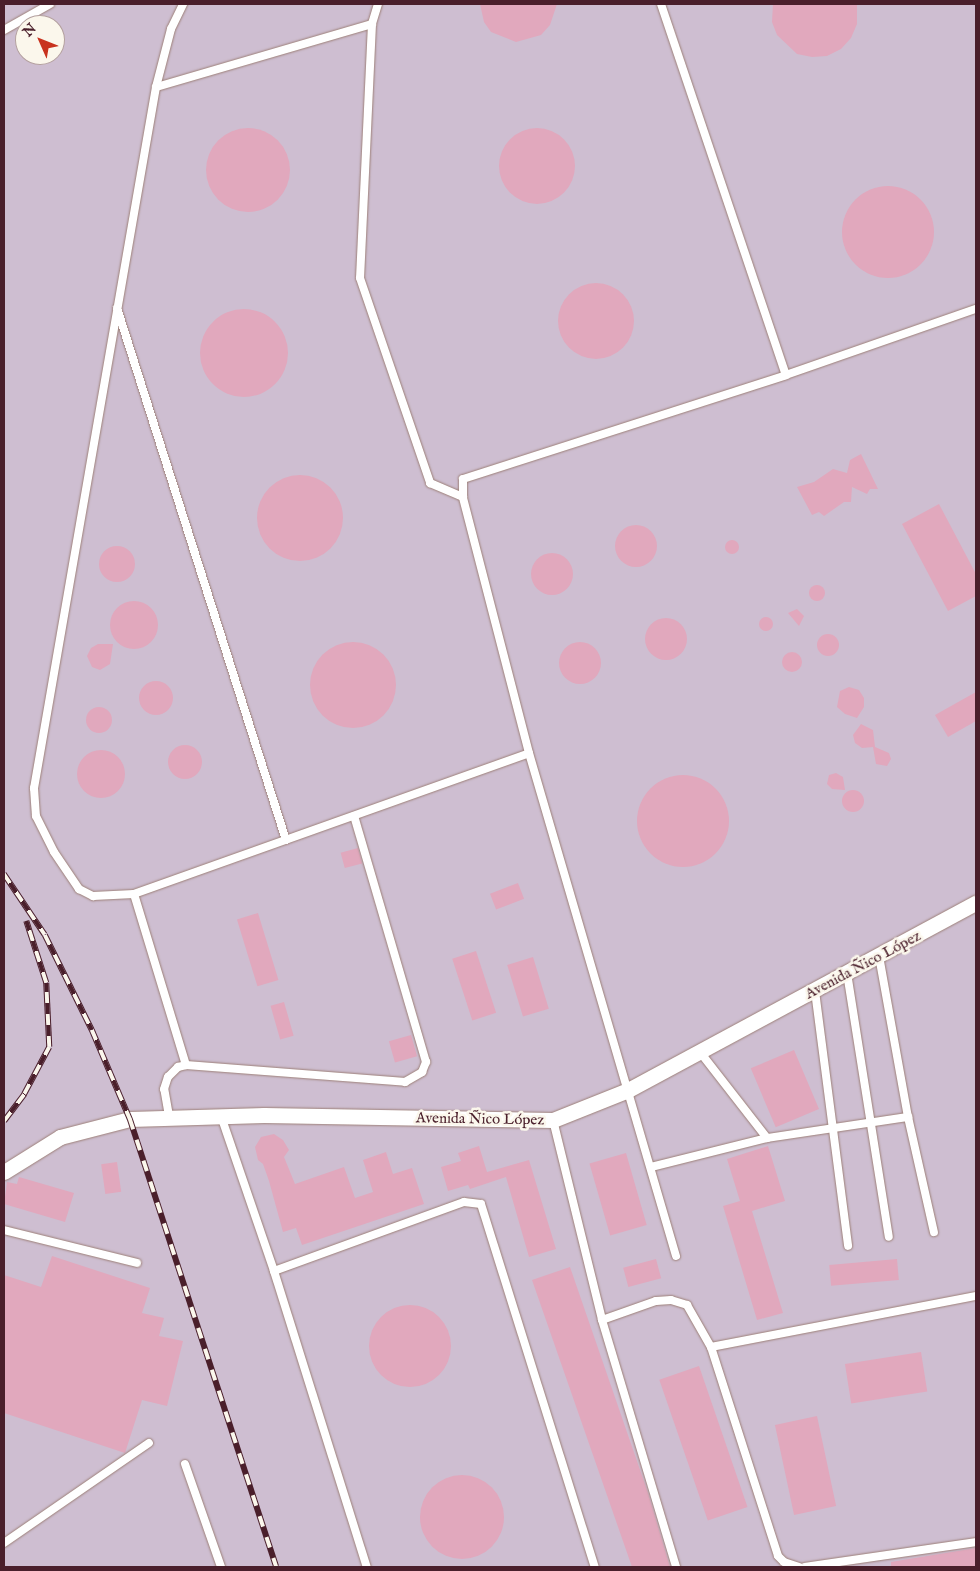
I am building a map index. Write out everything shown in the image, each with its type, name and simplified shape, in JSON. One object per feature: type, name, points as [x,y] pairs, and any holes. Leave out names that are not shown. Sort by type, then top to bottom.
[{"type":"street","name":"Avenida Ñico López","points":[[4,1172],[60,1137],[130,1119],[169,1116],[221,1116],[553,1120],[628,1090],[976,903]]},
{"type":"lane","points":[[4,30],[50,4]]},
{"type":"lane","points":[[183,4],[171,29],[156,87],[34,788],[36,816],[54,852],[79,889],[93,896],[134,894],[529,753]]},
{"type":"lane","points":[[378,4],[372,24],[360,278],[430,483],[463,497]]},
{"type":"lane","points":[[661,4],[786,375]]},
{"type":"lane","points":[[156,87],[372,24]]},
{"type":"lane","points":[[117,305],[286,840]]},
{"type":"lane","points":[[676,1256],[529,753],[463,497],[463,479],[786,375],[976,309]]},
{"type":"lane","points":[[169,1116],[164,1089],[168,1078],[178,1067],[186,1065],[405,1082],[422,1072],[426,1062],[354,816]]},
{"type":"lane","points":[[134,894],[186,1065]]},
{"type":"lane","points":[[879,956],[908,1117],[934,1232]]},
{"type":"lane","points":[[847,973],[889,1237]]},
{"type":"lane","points":[[815,991],[848,1246]]},
{"type":"lane","points":[[700,1052],[768,1138]]},
{"type":"lane","points":[[221,1116],[274,1271],[367,1567]]},
{"type":"lane","points":[[650,1167],[768,1138],[908,1117]]},
{"type":"lane","points":[[553,1120],[602,1320],[676,1567]]},
{"type":"lane","points":[[274,1271],[464,1202],[481,1204],[595,1567]]},
{"type":"lane","points":[[4,1230],[137,1263]]},
{"type":"lane","points":[[711,1347],[976,1296]]},
{"type":"lane","points":[[602,1320],[656,1301],[671,1300],[687,1305],[711,1347],[778,1556],[792,1566],[799,1567]]},
{"type":"lane","points":[[4,1542],[149,1443]]},
{"type":"lane","points":[[185,1464],[221,1567]]},
{"type":"lane","points":[[805,1567],[976,1542]]},
{"type":"shaded area","points":[[4,4],[976,4],[976,1567],[4,1567]]},
{"type":"building","points":[[480,4],[557,4],[550,25],[541,35],[516,42],[491,32],[484,22]]},
{"type":"building","points":[[773,4],[857,4],[857,24],[851,38],[841,49],[827,56],[812,57],[797,54],[777,35],[772,22]]},
{"type":"building","points":[[248,128],[264,131],[278,140],[287,154],[290,170],[287,186],[278,200],[264,209],[248,212],[232,209],[218,200],[209,186],[206,170],[209,154],[218,140],[232,131]]},
{"type":"building","points":[[530,128],[544,128],[558,134],[569,145],[575,159],[572,181],[564,193],[544,204],[530,204],[516,198],[505,187],[499,173],[499,159],[505,145],[516,134]]},
{"type":"building","points":[[888,186],[906,189],[921,199],[931,214],[934,232],[931,250],[921,265],[906,275],[888,278],[870,275],[855,265],[845,250],[842,232],[845,214],[855,199],[870,189]]},
{"type":"building","points":[[596,283],[610,286],[623,294],[631,307],[634,321],[631,335],[623,348],[610,356],[596,359],[582,356],[569,348],[561,335],[558,321],[561,307],[569,294],[582,286]]},
{"type":"building","points":[[244,309],[261,313],[275,322],[284,336],[288,353],[284,370],[275,384],[261,393],[244,397],[227,393],[213,384],[204,370],[200,353],[204,336],[213,322],[227,313]]},
{"type":"building","points":[[861,454],[878,489],[870,489],[867,494],[852,487],[851,502],[844,502],[824,516],[819,512],[812,515],[797,487],[814,482],[833,469],[847,473],[850,460]]},
{"type":"building","points":[[300,475],[316,478],[324,482],[336,494],[340,502],[343,518],[340,534],[336,542],[324,554],[316,558],[300,561],[284,558],[276,554],[264,542],[260,534],[257,518],[260,502],[264,494],[276,482],[284,478]]},
{"type":"building","points":[[939,504],[976,574],[976,596],[948,611],[902,524]]},
{"type":"building","points":[[636,525],[651,531],[657,546],[651,561],[636,567],[621,561],[615,546],[621,531]]},
{"type":"building","points":[[732,540],[737,542],[739,547],[737,552],[732,554],[727,552],[725,547],[727,542]]},
{"type":"building","points":[[117,546],[129,552],[135,564],[129,576],[117,582],[105,576],[99,564],[105,552]]},
{"type":"building","points":[[552,553],[567,559],[573,574],[567,589],[552,595],[537,589],[531,574],[537,559]]},
{"type":"building","points":[[817,585],[823,587],[825,593],[823,599],[817,601],[811,599],[809,593],[811,587]]},
{"type":"building","points":[[129,601],[139,601],[151,608],[158,620],[158,630],[151,642],[139,649],[129,649],[121,645],[114,638],[110,630],[110,620],[114,612],[121,605]]},
{"type":"building","points":[[797,609],[804,616],[799,626],[788,613]]},
{"type":"building","points":[[766,617],[771,619],[773,624],[771,629],[766,631],[761,629],[759,624],[761,619]]},
{"type":"building","points":[[666,618],[681,624],[687,639],[681,654],[666,660],[651,654],[645,639],[651,624]]},
{"type":"building","points":[[828,634],[836,637],[839,645],[836,653],[828,656],[820,653],[817,645],[820,637]]},
{"type":"building","points":[[353,642],[369,646],[383,655],[392,669],[396,685],[392,701],[383,715],[369,724],[353,728],[337,724],[323,715],[314,701],[310,685],[314,669],[323,655],[337,646]]},
{"type":"building","points":[[580,642],[595,648],[601,663],[595,678],[580,684],[565,678],[559,663],[565,648]]},
{"type":"building","points":[[98,644],[113,644],[110,664],[100,670],[92,667],[87,656],[91,648]]},
{"type":"building","points":[[792,652],[799,655],[802,662],[799,669],[792,672],[785,669],[782,662],[785,655]]},
{"type":"building","points":[[156,681],[168,686],[173,698],[168,710],[156,715],[144,710],[139,698],[144,686]]},
{"type":"building","points":[[849,687],[859,690],[864,698],[864,707],[857,718],[845,714],[837,707],[840,691]]},
{"type":"building","points":[[976,692],[976,721],[948,737],[935,715]]},
{"type":"building","points":[[99,707],[108,711],[112,720],[108,729],[99,733],[90,729],[86,720],[90,711]]},
{"type":"building","points":[[861,724],[873,730],[875,747],[889,753],[891,759],[887,766],[876,764],[873,747],[862,748],[855,743],[853,735]]},
{"type":"building","points":[[185,745],[197,750],[202,762],[197,774],[185,779],[173,774],[168,762],[173,750]]},
{"type":"building","points":[[96,750],[106,750],[118,757],[125,769],[125,779],[118,791],[106,798],[96,798],[88,794],[81,787],[77,779],[77,769],[81,761],[88,754]]},
{"type":"building","points":[[836,773],[843,777],[845,790],[832,789],[827,784],[829,775]]},
{"type":"building","points":[[674,775],[692,775],[709,782],[722,795],[729,812],[729,830],[722,847],[709,860],[692,867],[674,867],[657,860],[644,847],[637,830],[637,812],[644,795],[657,782]]},
{"type":"building","points":[[853,790],[861,793],[864,801],[861,809],[853,812],[845,809],[842,801],[845,793]]},
{"type":"building","points":[[358,848],[362,863],[345,868],[341,853]]},
{"type":"building","points":[[518,883],[524,899],[496,910],[490,894]]},
{"type":"building","points":[[258,913],[278,980],[257,986],[237,919]]},
{"type":"building","points":[[476,951],[496,1013],[472,1021],[452,959]]},
{"type":"building","points":[[533,957],[549,1009],[523,1017],[507,965]]},
{"type":"building","points":[[284,1002],[294,1036],[280,1040],[271,1006]]},
{"type":"building","points":[[411,1035],[417,1056],[395,1062],[389,1041]]},
{"type":"building","points":[[794,1050],[819,1109],[776,1127],[751,1068]]},
{"type":"building","points":[[274,1134],[283,1140],[289,1150],[284,1157],[295,1184],[344,1167],[355,1198],[373,1192],[363,1160],[386,1152],[393,1174],[412,1168],[424,1204],[302,1245],[296,1228],[283,1232],[269,1181],[263,1164],[258,1160],[255,1147],[261,1137]]},
{"type":"building","points":[[479,1146],[487,1172],[529,1160],[556,1249],[529,1257],[506,1177],[470,1189],[468,1185],[448,1191],[441,1167],[461,1161],[458,1153]]},
{"type":"building","points":[[768,1146],[785,1201],[752,1211],[783,1313],[757,1320],[723,1206],[740,1201],[727,1159]]},
{"type":"building","points":[[626,1153],[647,1225],[610,1236],[589,1163]]},
{"type":"building","points":[[117,1162],[121,1192],[105,1194],[101,1164]]},
{"type":"building","points":[[19,1177],[74,1193],[65,1222],[4,1204],[7,1182],[17,1184]]},
{"type":"building","points":[[52,1256],[150,1288],[142,1313],[164,1318],[159,1336],[183,1341],[167,1406],[142,1400],[125,1453],[4,1413],[4,1275],[41,1287]]},
{"type":"building","points":[[656,1259],[661,1278],[628,1287],[623,1268]]},
{"type":"building","points":[[897,1259],[899,1280],[831,1286],[829,1265]]},
{"type":"building","points":[[570,1267],[648,1493],[670,1567],[632,1567],[532,1280]]},
{"type":"building","points":[[410,1305],[426,1308],[439,1317],[448,1330],[451,1346],[448,1362],[439,1375],[426,1384],[410,1387],[394,1384],[381,1375],[372,1362],[369,1346],[372,1330],[381,1317],[394,1308]]},
{"type":"building","points":[[921,1352],[927,1392],[851,1404],[845,1364]]},
{"type":"building","points":[[699,1366],[748,1507],[708,1521],[659,1380]]},
{"type":"building","points":[[817,1416],[836,1506],[794,1515],[775,1425]]},
{"type":"building","points":[[462,1475],[478,1478],[492,1487],[501,1501],[504,1517],[501,1533],[492,1547],[478,1556],[462,1559],[446,1556],[432,1547],[423,1533],[420,1517],[423,1501],[432,1487],[446,1478]]},
{"type":"building","points":[[976,1548],[976,1567],[891,1567],[891,1562]]},
{"type":"railway","points":[[4,874],[45,935],[92,1030],[130,1119],[276,1567]]},
{"type":"railway","points":[[4,1121],[24,1094],[49,1047],[46,983],[26,921]]}]
